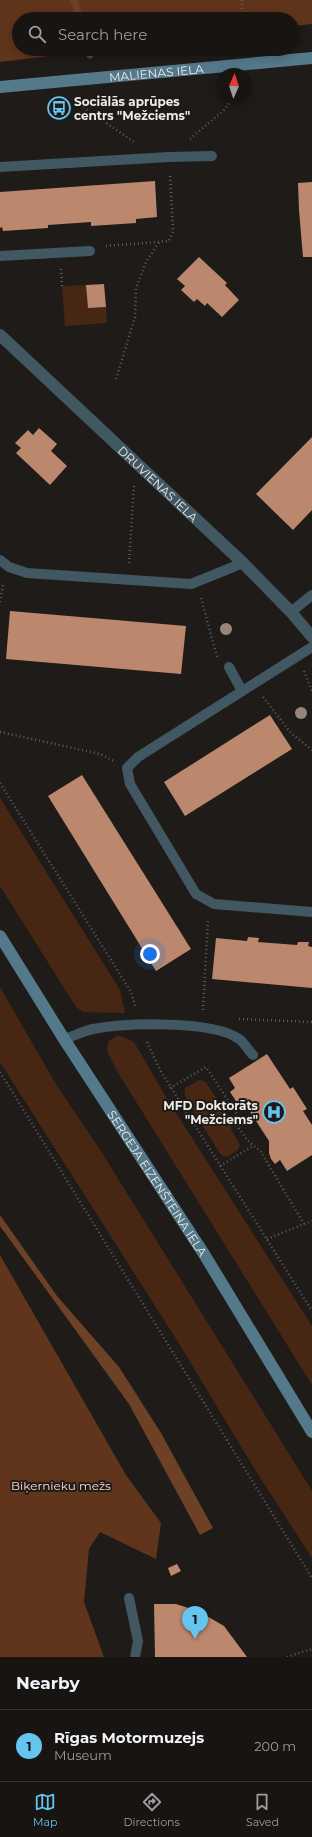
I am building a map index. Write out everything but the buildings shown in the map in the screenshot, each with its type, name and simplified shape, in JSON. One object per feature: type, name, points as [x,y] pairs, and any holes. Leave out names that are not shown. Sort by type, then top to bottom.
[{"type":"street","name":"MALIENAS IELA","points":[[0,87],[312,58]]},
{"type":"street","name":"DRUVIENAS IELA","points":[[0,335],[243,563],[291,612],[312,637]]},
{"type":"street","name":"SERGEJA EIZENŠTEINA IELA","points":[[0,936],[64,1039],[204,1254],[312,1432]]},
{"type":"lane","points":[[0,167],[169,157],[212,156]]},
{"type":"lane","points":[[0,256],[90,251]]},
{"type":"lane","points":[[0,560],[9,567],[27,573],[191,584],[243,563]]},
{"type":"lane","points":[[291,612],[312,595]]},
{"type":"lane","points":[[312,647],[138,757],[127,768],[130,784],[196,894],[214,904],[312,912]]},
{"type":"lane","points":[[229,667],[242,691]]},
{"type":"lane","points":[[64,1039],[92,1029],[142,1024],[218,1029],[239,1039],[252,1055]]},
{"type":"lane","points":[[129,1598],[138,1641],[135,1657]]},
{"type":"path","points":[[242,0],[242,12]]},
{"type":"path","points":[[90,251],[107,245],[169,241],[173,231],[169,157],[224,110],[228,104]]},
{"type":"path","points":[[80,105],[157,158]]},
{"type":"path","points":[[116,379],[135,317],[136,288],[146,262],[160,241]]},
{"type":"path","points":[[127,580],[136,463]]},
{"type":"path","points":[[0,602],[3,585]]},
{"type":"path","points":[[199,592],[218,661],[229,667]]},
{"type":"path","points":[[254,683],[291,732],[312,750]]},
{"type":"path","points":[[0,732],[100,754],[127,768]]},
{"type":"path","points":[[0,783],[131,992],[151,1053],[170,1088],[312,1310]]},
{"type":"path","points":[[202,1015],[209,901]]},
{"type":"path","points":[[170,1088],[206,1067],[237,1114],[239,1128],[247,1140],[261,1152],[304,1224]]},
{"type":"path","points":[[0,1072],[312,1578]]},
{"type":"path","points":[[220,1166],[253,1146]]},
{"type":"path","points":[[266,1239],[312,1221]]},
{"type":"path","points":[[287,1657],[312,1649]]},
{"type":"shaded area","points":[[86,285],[88,308],[106,307],[107,323],[65,326],[62,286]]},
{"type":"shaded area","points":[[0,798],[120,990],[125,1013],[83,1012],[76,1007],[0,886]]},
{"type":"shaded area","points":[[0,987],[57,1086],[99,1148],[312,1491],[312,1558],[254,1468],[178,1342],[0,1062]]},
{"type":"shaded area","points":[[118,1035],[134,1042],[169,1102],[312,1326],[312,1385],[117,1071],[107,1051],[108,1042]]},
{"type":"shaded area","points":[[199,1080],[205,1081],[231,1119],[231,1129],[240,1145],[238,1150],[227,1157],[220,1154],[185,1096],[185,1088]]},
{"type":"shaded area","points":[[0,1215],[57,1296],[119,1367],[161,1433],[213,1528],[200,1535],[129,1404],[0,1226]]},
{"type":"green space","points":[[0,0],[312,0],[312,24],[300,25],[300,12],[12,12],[12,56],[48,56],[0,62]]},
{"type":"green space","name":"Biķernieku mežs","points":[[0,1255],[126,1475],[161,1523],[156,1559],[100,1532],[89,1549],[84,1602],[104,1657],[0,1657]]},
{"type":"waterway","points":[[74,0],[78,12]]},
{"type":"place","name":"Sociālās aprūpes centrs \"Mežciems\"","points":[[59,108]]},
{"type":"place","name":"MFD Doktorāts \"Mežciems\"","points":[[274,1112]]},
{"type":"place","name":"Rīgas Motormuzejs","points":[[195,1639]]}]
